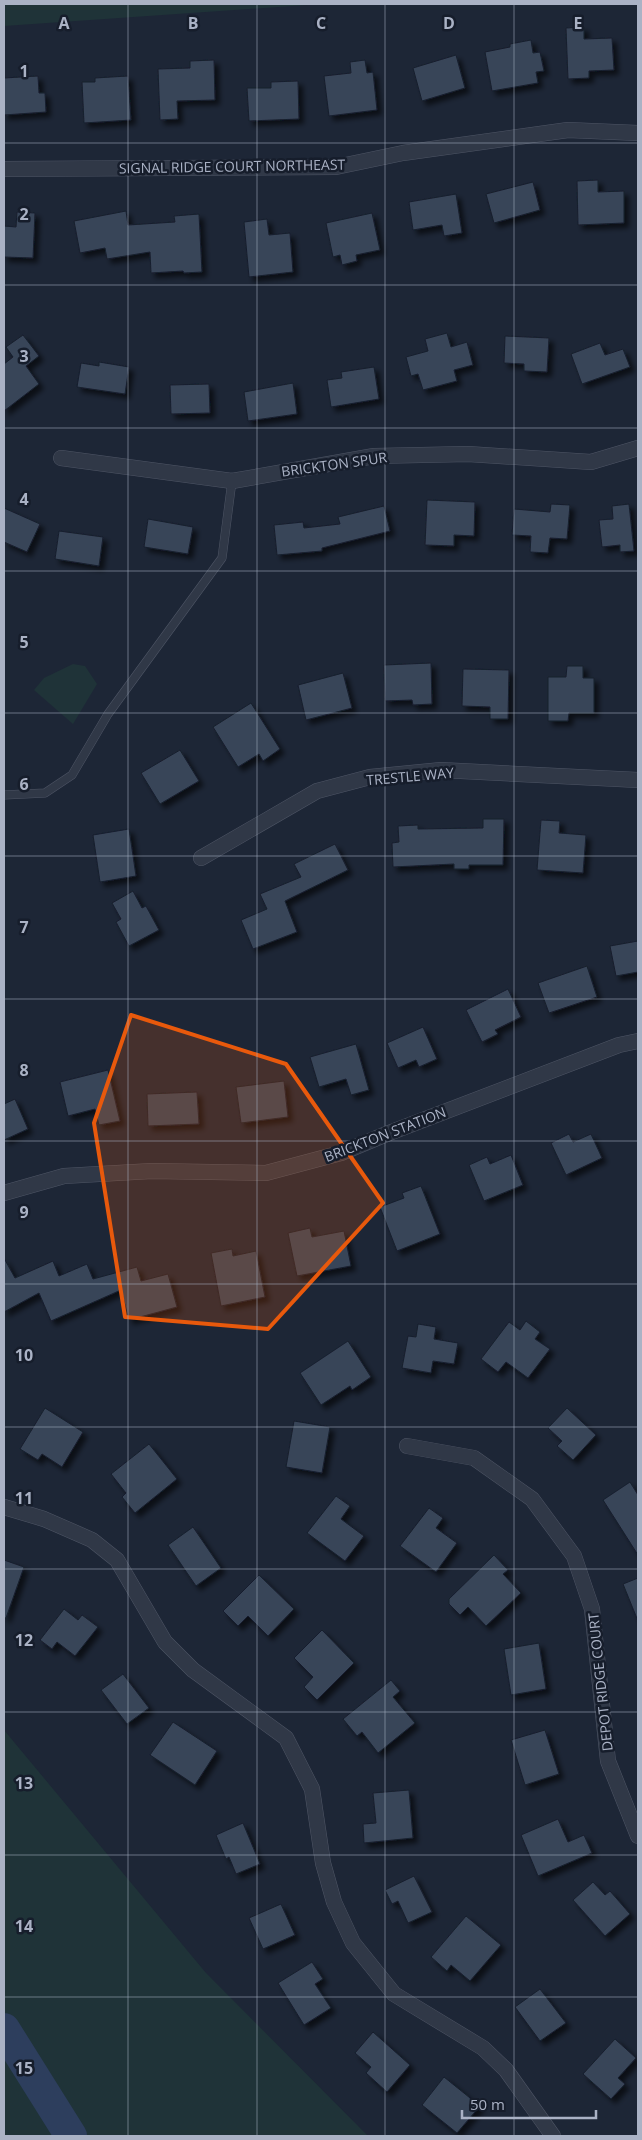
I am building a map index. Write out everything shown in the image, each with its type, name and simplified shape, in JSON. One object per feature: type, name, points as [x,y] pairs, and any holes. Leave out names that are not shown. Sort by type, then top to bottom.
[{"type":"street","name":"SIGNAL RIDGE COURT NORTHEAST","points":[[4,169],[336,167],[403,153],[568,130],[638,133]]},
{"type":"street","name":"BRICKTON SPUR","points":[[61,458],[232,480],[374,456],[468,454],[591,462],[638,448]]},
{"type":"street","name":"TRESTLE WAY","points":[[201,858],[317,791],[370,777],[441,770],[638,780]]},
{"type":"street","name":"BRICKTON STATION","points":[[4,1193],[64,1176],[152,1171],[266,1174],[341,1153],[600,1052],[638,1041]]},
{"type":"street","name":"DEPOT RIDGE COURT","points":[[407,1446],[474,1458],[532,1499],[574,1556],[592,1608],[608,1761],[638,1836]]},
{"type":"street","points":[[4,1507],[44,1519],[92,1540],[111,1555],[117,1560],[165,1642],[193,1670],[286,1738],[312,1789],[323,1863],[334,1902],[353,1943],[394,1994],[482,2048],[506,2070],[553,2136]]},
{"type":"lane","points":[[4,794],[45,793],[72,775],[108,714],[136,679],[222,558],[232,480]]},
{"type":"highlighted area","points":[[131,1015],[286,1064],[383,1203],[268,1329],[125,1317],[94,1123]]},
{"type":"green space","points":[[4,4],[321,4],[4,26]]},
{"type":"green space","points":[[73,664],[85,666],[97,684],[73,724],[34,690],[44,678]]},
{"type":"green space","points":[[4,1730],[206,1973],[368,2136],[4,2136]]},
{"type":"building","points":[[584,27],[584,39],[612,38],[614,70],[589,71],[589,78],[568,79],[566,28]]},
{"type":"building","points":[[531,40],[533,53],[540,52],[544,71],[536,72],[538,83],[492,91],[485,52]]},
{"type":"building","points":[[456,55],[465,88],[422,101],[413,68]]},
{"type":"building","points":[[214,60],[215,100],[177,101],[178,119],[160,120],[158,69],[190,68],[190,61]]},
{"type":"building","points":[[365,60],[367,73],[373,72],[377,110],[329,116],[324,76],[351,73],[350,62]]},
{"type":"building","points":[[38,76],[39,93],[45,93],[46,112],[4,115],[4,78]]},
{"type":"building","points":[[128,76],[131,120],[84,123],[82,82],[95,82],[95,78]]},
{"type":"building","points":[[298,81],[299,119],[249,121],[247,88],[271,88],[271,82]]},
{"type":"building","points":[[598,180],[598,192],[624,191],[624,223],[578,225],[577,181]]},
{"type":"building","points":[[533,182],[540,210],[494,223],[486,194]]},
{"type":"building","points":[[456,194],[462,233],[444,236],[442,225],[413,230],[409,202]]},
{"type":"building","points":[[126,211],[128,225],[175,222],[174,216],[199,214],[202,272],[151,273],[150,252],[107,259],[105,248],[80,253],[74,221]]},
{"type":"building","points":[[17,212],[35,213],[33,258],[4,257],[4,226],[16,227]]},
{"type":"building","points":[[372,213],[380,250],[356,255],[357,261],[342,265],[340,255],[333,257],[326,223]]},
{"type":"building","points":[[267,219],[269,235],[290,233],[293,272],[249,277],[244,222]]},
{"type":"building","points":[[447,333],[451,347],[467,342],[473,365],[454,370],[457,381],[423,390],[418,374],[411,376],[406,357],[428,351],[425,339]]},
{"type":"building","points":[[23,335],[39,356],[26,366],[39,384],[4,411],[4,364],[13,357],[6,347]]},
{"type":"building","points":[[505,336],[549,338],[547,372],[524,371],[524,364],[504,363]]},
{"type":"building","points":[[600,343],[605,355],[623,349],[630,367],[582,384],[571,354]]},
{"type":"building","points":[[99,362],[129,367],[125,394],[77,387],[81,363],[99,366]]},
{"type":"building","points":[[374,367],[379,399],[331,407],[327,380],[342,378],[341,372]]},
{"type":"building","points":[[293,383],[297,414],[248,421],[244,392]]},
{"type":"building","points":[[209,384],[210,413],[171,414],[170,385]]},
{"type":"building","points":[[427,500],[475,502],[474,536],[454,535],[454,546],[425,545]]},
{"type":"building","points":[[551,504],[570,505],[567,539],[550,538],[548,553],[530,552],[531,536],[512,535],[514,509],[550,512]]},
{"type":"building","points":[[629,504],[634,551],[620,552],[620,545],[602,547],[599,520],[613,519],[612,506]]},
{"type":"building","points":[[384,506],[390,531],[322,548],[322,551],[277,555],[274,525],[303,522],[304,528],[340,524],[338,517]]},
{"type":"building","points":[[4,508],[40,524],[27,552],[4,542]]},
{"type":"building","points":[[148,519],[193,527],[188,554],[144,547]]},
{"type":"building","points":[[59,531],[103,537],[99,566],[55,559]]},
{"type":"building","points":[[431,663],[432,704],[413,705],[412,700],[385,701],[384,665]]},
{"type":"building","points":[[567,666],[583,666],[583,678],[594,678],[594,713],[569,713],[568,721],[548,721],[548,677],[566,677]]},
{"type":"building","points":[[463,669],[509,670],[508,719],[490,719],[490,707],[462,706]]},
{"type":"building","points":[[343,673],[352,708],[306,720],[298,685]]},
{"type":"building","points":[[251,703],[280,749],[263,761],[259,754],[238,767],[213,727]]},
{"type":"building","points":[[180,750],[199,781],[160,804],[141,773]]},
{"type":"building","points":[[483,819],[504,819],[503,865],[469,865],[469,869],[454,869],[454,864],[393,867],[392,843],[399,842],[398,826],[418,825],[418,829],[483,828]]},
{"type":"building","points":[[541,820],[560,821],[559,833],[586,835],[583,873],[537,870]]},
{"type":"building","points":[[129,829],[136,876],[100,882],[93,835]]},
{"type":"building","points":[[335,844],[348,870],[285,901],[297,932],[253,949],[241,920],[267,909],[260,894],[301,877],[294,864]]},
{"type":"building","points":[[133,891],[142,908],[146,906],[159,930],[129,946],[116,922],[121,919],[112,903]]},
{"type":"building","points":[[638,941],[638,972],[616,976],[610,946]]},
{"type":"building","points":[[587,966],[597,997],[549,1013],[538,983]]},
{"type":"building","points":[[508,989],[521,1017],[495,1030],[498,1034],[482,1042],[466,1010]]},
{"type":"building","points":[[423,1027],[437,1059],[419,1067],[416,1060],[398,1068],[387,1043]]},
{"type":"building","points":[[356,1044],[369,1090],[351,1095],[346,1079],[319,1087],[310,1057]]},
{"type":"building","points":[[108,1070],[120,1121],[99,1125],[95,1109],[68,1116],[60,1082]]},
{"type":"building","points":[[284,1081],[288,1117],[241,1123],[236,1087]]},
{"type":"building","points":[[197,1092],[199,1124],[148,1126],[147,1094]]},
{"type":"building","points":[[15,1099],[28,1129],[4,1140],[4,1104]]},
{"type":"building","points":[[569,1134],[573,1142],[591,1134],[602,1158],[566,1175],[551,1143]]},
{"type":"building","points":[[511,1155],[523,1185],[484,1201],[469,1165],[487,1157],[490,1164]]},
{"type":"building","points":[[421,1186],[440,1234],[397,1251],[380,1207],[404,1198],[402,1193]]},
{"type":"building","points":[[310,1228],[312,1237],[344,1231],[351,1266],[297,1276],[288,1233]]},
{"type":"building","points":[[232,1249],[233,1256],[256,1251],[265,1297],[221,1306],[211,1253]]},
{"type":"building","points":[[4,1258],[15,1278],[53,1261],[59,1276],[87,1264],[93,1279],[137,1267],[141,1281],[168,1274],[177,1307],[129,1320],[121,1290],[51,1321],[39,1293],[4,1312]]},
{"type":"building","points":[[526,1321],[540,1332],[535,1339],[550,1349],[528,1378],[506,1362],[498,1372],[481,1359],[509,1322],[520,1330]]},
{"type":"building","points":[[418,1324],[436,1327],[434,1339],[458,1343],[454,1364],[433,1361],[431,1373],[402,1368],[408,1336],[416,1337]]},
{"type":"building","points":[[348,1341],[371,1377],[352,1390],[350,1386],[321,1405],[300,1373]]},
{"type":"building","points":[[45,1408],[83,1432],[62,1467],[42,1454],[38,1460],[20,1449]]},
{"type":"building","points":[[567,1408],[596,1435],[573,1460],[557,1446],[562,1441],[548,1428]]},
{"type":"building","points":[[294,1421],[330,1427],[322,1473],[286,1467]]},
{"type":"building","points":[[149,1444],[177,1479],[135,1513],[122,1497],[126,1493],[111,1474]]},
{"type":"building","points":[[630,1482],[638,1495],[638,1555],[603,1500]]},
{"type":"building","points":[[336,1496],[350,1506],[341,1519],[364,1536],[345,1561],[307,1533]]},
{"type":"building","points":[[429,1508],[443,1518],[436,1528],[457,1543],[436,1572],[400,1546]]},
{"type":"building","points":[[193,1527],[221,1568],[196,1586],[168,1545]]},
{"type":"building","points":[[494,1555],[508,1570],[503,1574],[521,1593],[486,1626],[468,1607],[460,1615],[449,1604],[449,1599]]},
{"type":"building","points":[[4,1560],[24,1567],[6,1618],[4,1618]]},
{"type":"building","points":[[259,1575],[294,1609],[268,1636],[248,1616],[238,1626],[223,1611]]},
{"type":"building","points":[[638,1578],[638,1621],[623,1584]]},
{"type":"building","points":[[64,1609],[78,1620],[82,1615],[98,1627],[75,1656],[57,1642],[52,1649],[40,1640]]},
{"type":"building","points":[[322,1630],[354,1663],[317,1700],[304,1687],[313,1677],[294,1658]]},
{"type":"building","points":[[539,1643],[546,1689],[511,1695],[504,1649]]},
{"type":"building","points":[[123,1674],[149,1708],[127,1724],[101,1690]]},
{"type":"building","points":[[391,1680],[400,1691],[393,1697],[415,1723],[378,1753],[362,1732],[357,1736],[343,1719]]},
{"type":"building","points":[[173,1722],[217,1751],[195,1785],[150,1755]]},
{"type":"building","points":[[545,1730],[559,1774],[525,1785],[511,1740]]},
{"type":"building","points":[[409,1790],[413,1838],[364,1843],[363,1824],[376,1823],[373,1793]]},
{"type":"building","points":[[558,1819],[568,1842],[584,1835],[592,1853],[538,1876],[521,1835]]},
{"type":"building","points":[[243,1823],[260,1864],[236,1874],[229,1857],[226,1859],[216,1835]]},
{"type":"building","points":[[414,1876],[432,1912],[408,1923],[398,1901],[392,1904],[385,1890]]},
{"type":"building","points":[[593,1882],[605,1895],[610,1891],[630,1914],[605,1936],[573,1900]]},
{"type":"building","points":[[281,1904],[295,1935],[263,1949],[249,1918]]},
{"type":"building","points":[[466,1916],[501,1945],[470,1981],[451,1965],[447,1971],[431,1957]]},
{"type":"building","points":[[312,1962],[323,1979],[315,1984],[331,2008],[304,2025],[278,1983]]},
{"type":"building","points":[[540,1989],[566,2023],[540,2041],[515,2007]]},
{"type":"building","points":[[373,2032],[410,2065],[387,2092],[366,2073],[371,2067],[355,2053]]},
{"type":"building","points":[[615,2039],[636,2058],[618,2078],[625,2084],[611,2099],[583,2074]]},
{"type":"building","points":[[444,2077],[480,2106],[457,2133],[422,2105]]},
{"type":"waterway","points":[[4,2029],[71,2136]]}]
